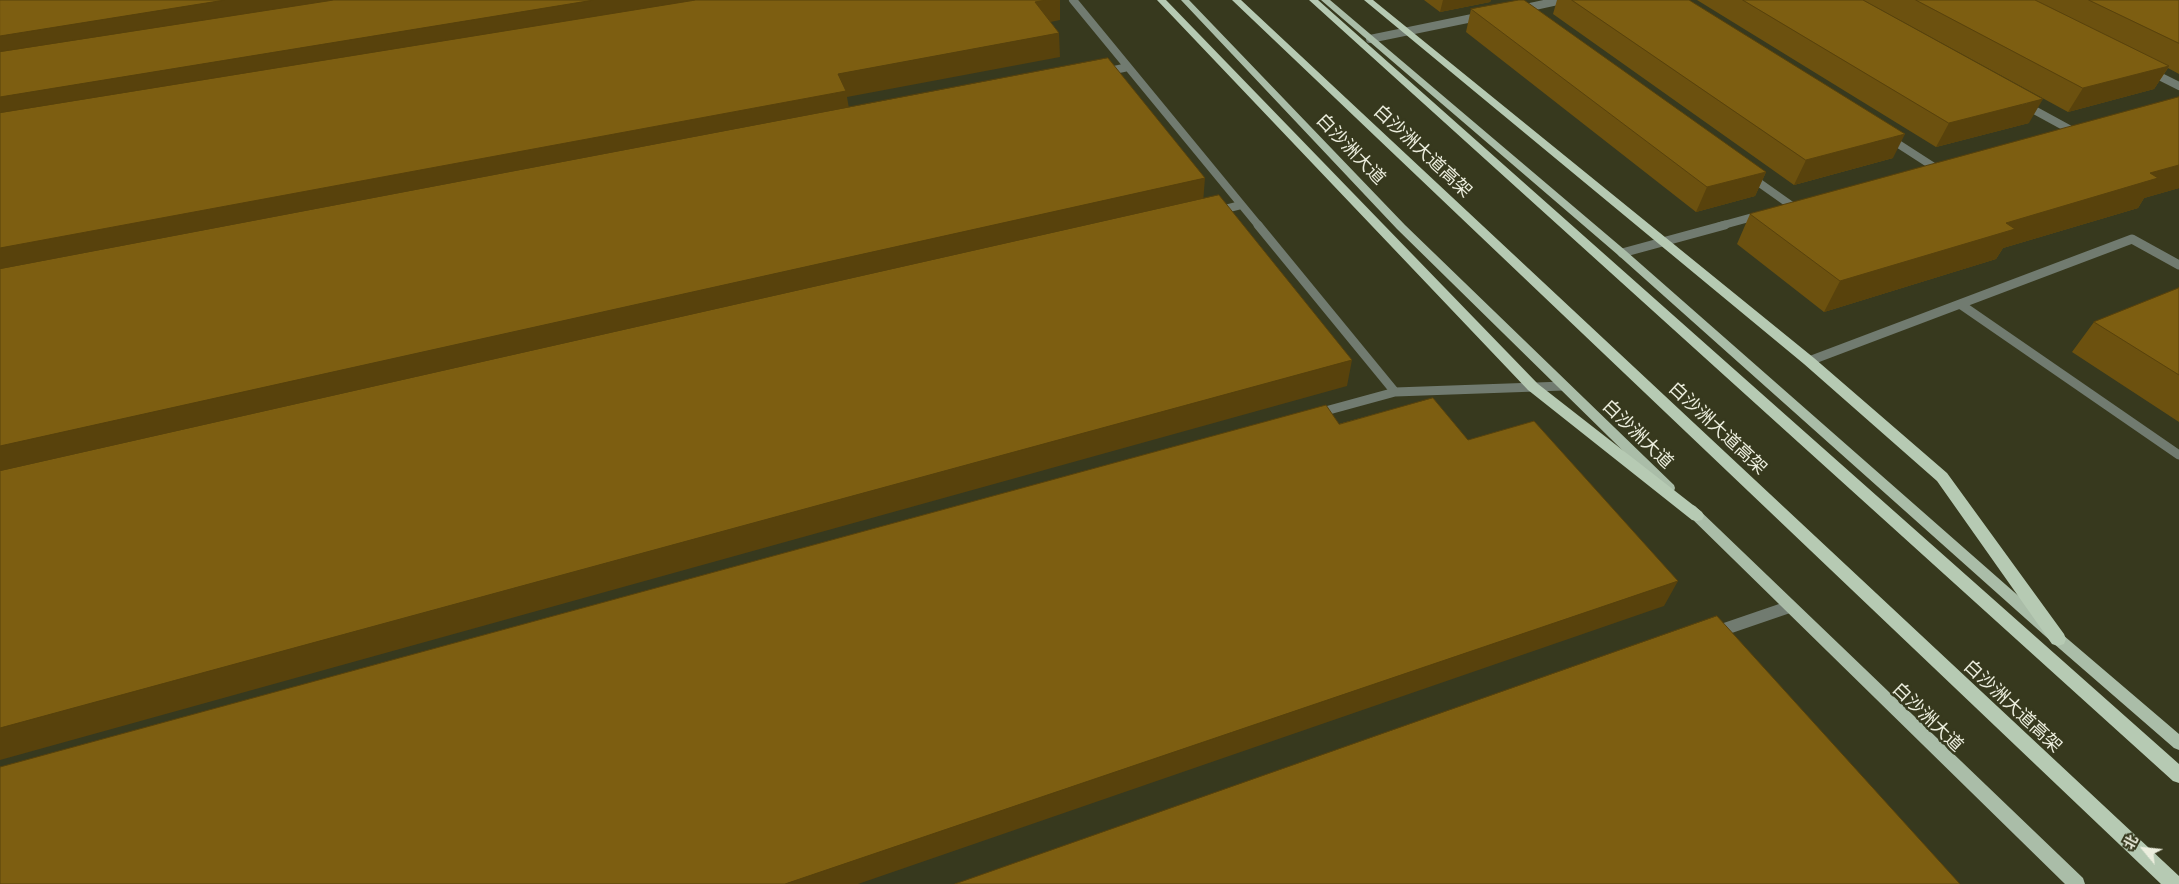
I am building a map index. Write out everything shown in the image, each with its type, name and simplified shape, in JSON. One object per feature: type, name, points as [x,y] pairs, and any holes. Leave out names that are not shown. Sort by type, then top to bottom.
[{"type":"highway","points":[[1161,0],[1533,387],[1697,516]]},
{"type":"highway","name":"白沙洲大道高架","points":[[1236,0],[2174,884]]},
{"type":"highway","points":[[1314,0],[2179,775]]},
{"type":"highway","points":[[1368,0],[1809,361],[1942,477],[2058,639]]},
{"type":"main road","name":"白沙洲大道","points":[[1185,0],[1401,227],[1789,607],[2076,884]]},
{"type":"main road","points":[[1325,0],[1622,253],[2058,639],[2179,743]]},
{"type":"lane","points":[[1072,0],[1395,392]]},
{"type":"lane","points":[[1525,15],[1514,7],[1562,0]]},
{"type":"lane","points":[[1370,40],[1488,15]]},
{"type":"lane","points":[[1098,73],[1128,67]]},
{"type":"lane","points":[[2144,69],[2179,86]]},
{"type":"lane","points":[[2018,100],[2069,129]]},
{"type":"lane","points":[[2060,132],[2078,127]]},
{"type":"lane","points":[[1884,135],[1934,167]]},
{"type":"lane","points":[[1924,169],[1943,164]]},
{"type":"lane","points":[[1743,172],[1792,206]]},
{"type":"lane","points":[[1782,209],[1801,204]]},
{"type":"lane","points":[[1202,214],[1241,205]]},
{"type":"lane","points":[[1622,253],[1773,212]]},
{"type":"lane","points":[[1809,361],[2132,239],[2177,262]]},
{"type":"lane","points":[[1960,304],[2179,455]]},
{"type":"lane","points":[[1308,416],[1395,392],[1564,386]]},
{"type":"lane","points":[[1705,636],[1789,607]]},
{"type":"building","points":[[0,0],[225,0],[0,36]]},
{"type":"building","points":[[334,0],[594,0],[0,97],[0,52]]},
{"type":"building","points":[[696,0],[1046,0],[1035,2],[1059,33],[838,74],[846,91],[0,248],[0,113]]},
{"type":"building","points":[[1524,0],[1766,172],[1707,187],[1471,9]]},
{"type":"building","points":[[1572,0],[1689,0],[1905,134],[1806,160]]},
{"type":"building","points":[[1743,0],[1863,0],[2043,99],[1949,123]]},
{"type":"building","points":[[1916,0],[2035,0],[2169,66],[2083,88]]},
{"type":"building","points":[[2089,0],[2179,0],[2179,43]]},
{"type":"building","points":[[1108,58],[1205,178],[0,446],[0,269]]},
{"type":"building","points":[[2179,97],[2179,165],[2150,173],[2158,178],[2006,223],[2015,229],[1840,281],[1750,214]]},
{"type":"building","points":[[1219,195],[1352,360],[0,728],[0,471]]},
{"type":"building","points":[[2179,288],[2179,375],[2094,322]]},
{"type":"building","points":[[1433,398],[1468,440],[1534,421],[1678,581],[785,884],[0,884],[0,767],[1326,405],[1339,424]]},
{"type":"building","points":[[1717,616],[1960,884],[955,884]]}]
